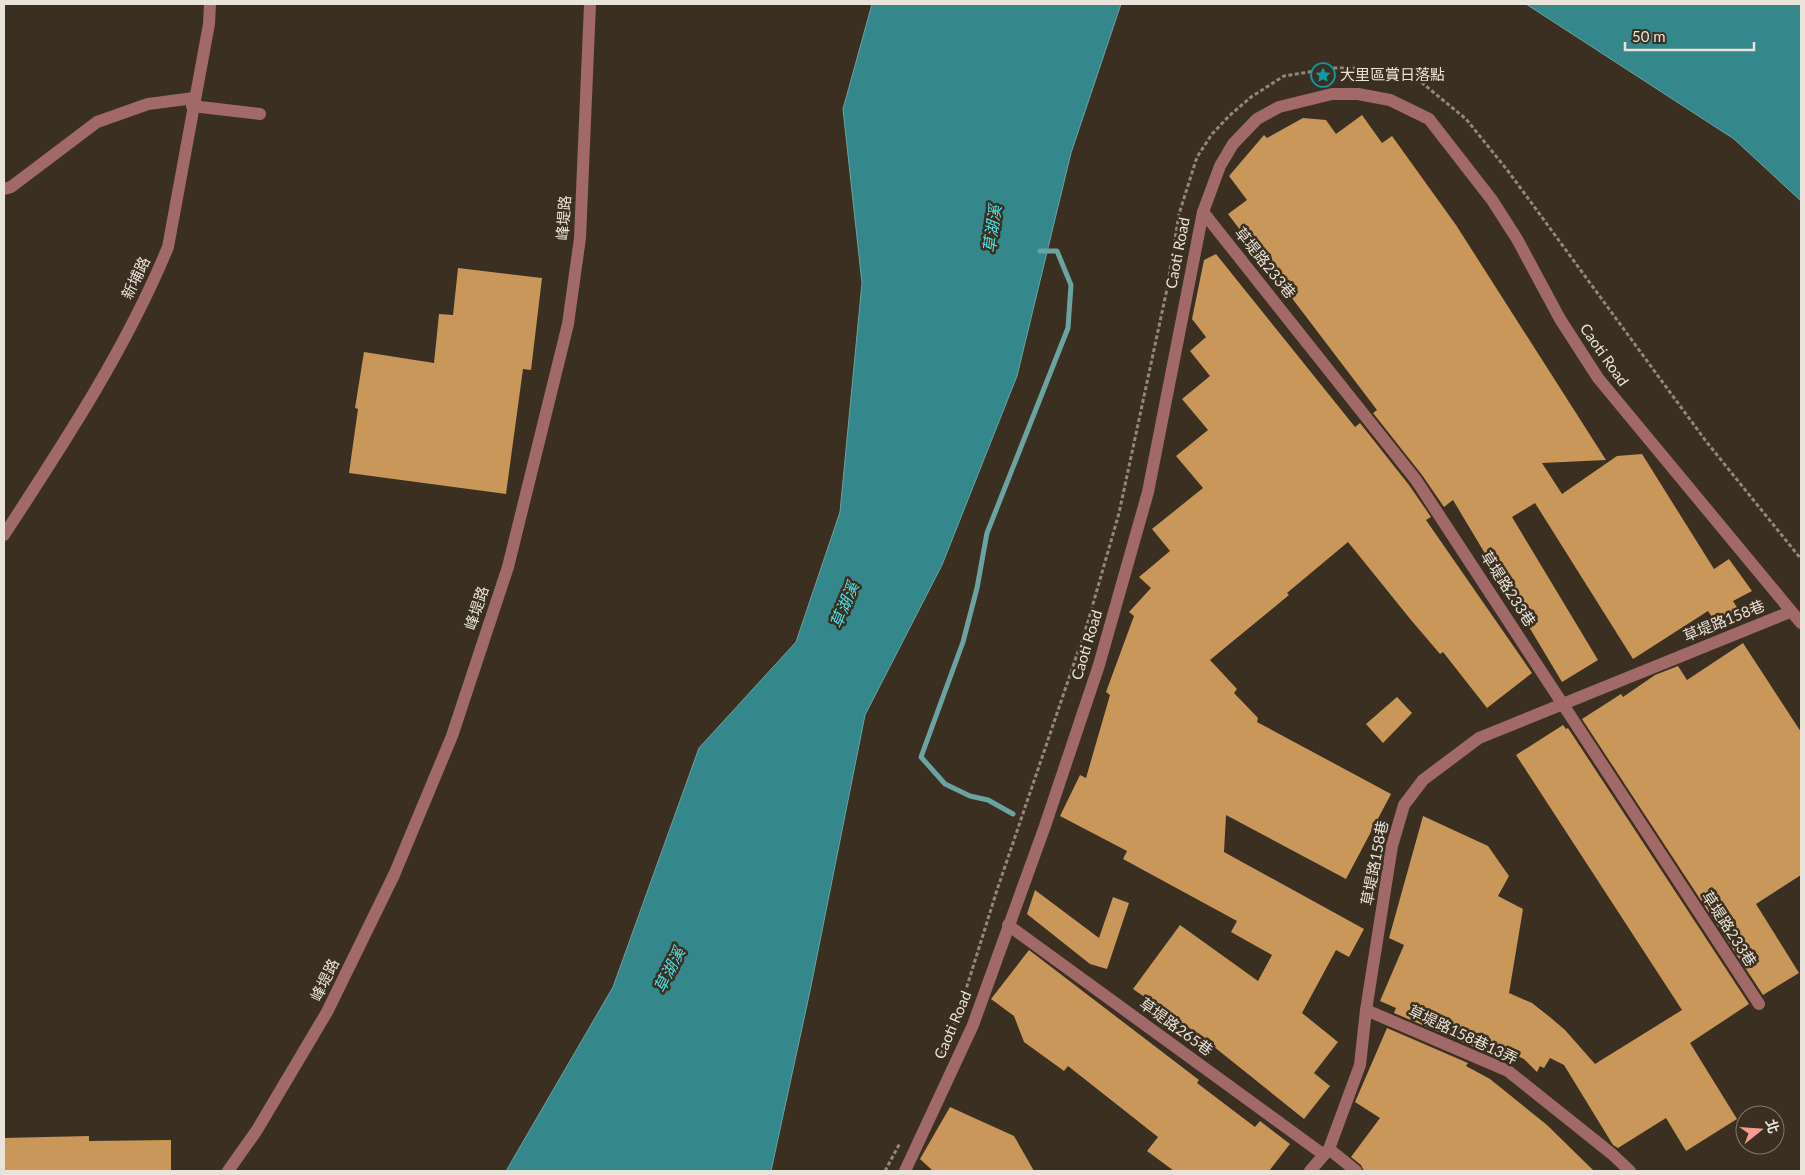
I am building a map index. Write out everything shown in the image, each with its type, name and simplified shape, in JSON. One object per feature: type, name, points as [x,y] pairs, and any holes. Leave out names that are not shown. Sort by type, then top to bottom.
[{"type":"street","name":"新埔路","points":[[4,535],[80,416],[155,280],[168,247],[193,102],[209,24],[210,4]]},
{"type":"street","name":"峰堤路","points":[[228,1171],[257,1130],[328,1012],[394,875],[452,736],[508,567],[568,324],[580,238],[590,4]]},
{"type":"street","name":"Caoti Road","points":[[905,1171],[974,1025],[1008,925],[1045,826],[1099,665],[1148,492],[1203,212],[1220,166],[1233,144],[1257,119],[1279,107],[1332,94],[1358,94],[1390,100],[1429,119],[1492,200],[1517,239],[1560,319],[1598,378],[1801,623]]},
{"type":"street","points":[[4,189],[11,187],[97,122],[148,104],[193,102],[260,114]]},
{"type":"street","name":"草堤路233巷","points":[[1203,212],[1416,480],[1564,704],[1758,1004]]},
{"type":"street","name":"草堤路158巷","points":[[1310,1171],[1326,1152],[1360,1065],[1366,1010],[1392,846],[1404,805],[1423,780],[1479,738],[1790,612]]},
{"type":"street","name":"草堤路265巷","points":[[1008,925],[1326,1152],[1356,1171]]},
{"type":"street","name":"草堤路158巷13弄","points":[[1366,1010],[1508,1071],[1612,1154],[1630,1171]]},
{"type":"path","points":[[940,1058],[958,1015],[997,890],[1087,625],[1119,513],[1167,289],[1179,214],[1197,157],[1212,134],[1229,116],[1251,96],[1284,76],[1334,68],[1389,68],[1422,82],[1466,118],[1508,171],[1705,440],[1801,559]]},
{"type":"path","points":[[885,1171],[902,1140]]},
{"type":"water","name":"草湖溪","points":[[872,4],[1121,4],[1071,153],[1017,376],[942,565],[865,715],[810,991],[771,1171],[506,1171],[613,987],[699,748],[796,642],[840,512],[862,283],[843,109]]},
{"type":"water","points":[[1526,4],[1801,4],[1801,201],[1734,139]]},
{"type":"building","points":[[1362,115],[1382,143],[1392,136],[1456,225],[1606,460],[1542,463],[1562,494],[1617,456],[1642,454],[1714,569],[1729,559],[1752,591],[1733,601],[1738,609],[1716,623],[1708,611],[1633,659],[1535,503],[1512,517],[1598,660],[1562,682],[1453,500],[1444,507],[1422,475],[1373,413],[1377,410],[1228,214],[1247,200],[1229,176],[1264,135],[1267,138],[1303,118],[1326,120],[1336,134]]},
{"type":"building","points":[[1216,254],[1355,427],[1360,423],[1409,485],[1431,517],[1426,520],[1532,673],[1487,708],[1443,652],[1440,654],[1348,542],[1287,593],[1289,595],[1210,660],[1237,689],[1234,693],[1258,718],[1257,722],[1391,794],[1346,879],[1226,815],[1224,852],[1364,929],[1349,957],[1336,950],[1302,1013],[1338,1042],[1314,1073],[1330,1086],[1304,1119],[1198,1034],[1133,989],[1180,925],[1258,981],[1272,955],[1231,932],[1237,921],[1123,859],[1127,851],[1060,816],[1080,775],[1086,778],[1110,695],[1106,692],[1134,616],[1129,612],[1151,588],[1139,577],[1170,551],[1152,529],[1203,488],[1176,456],[1208,430],[1182,399],[1210,376],[1190,351],[1206,337],[1192,319],[1204,260]]},
{"type":"building","points":[[458,268],[542,278],[531,370],[523,369],[506,494],[349,473],[358,409],[355,408],[364,352],[434,363],[439,314],[453,315]]},
{"type":"building","points":[[1743,643],[1801,732],[1801,875],[1756,904],[1799,973],[1763,995],[1582,719],[1621,694],[1623,697],[1655,675],[1678,666],[1687,680]]},
{"type":"building","points":[[1397,697],[1412,713],[1383,743],[1366,724]]},
{"type":"building","points":[[1563,725],[1566,729],[1568,728],[1749,1004],[1690,1043],[1735,1116],[1735,1120],[1686,1151],[1666,1118],[1618,1148],[1613,1145],[1564,1065],[1550,1058],[1544,1068],[1540,1066],[1537,1072],[1524,1059],[1478,1038],[1474,1047],[1394,1013],[1396,1008],[1380,1001],[1404,945],[1389,938],[1423,816],[1488,846],[1509,876],[1498,896],[1523,909],[1509,993],[1532,1003],[1551,1018],[1565,1030],[1595,1064],[1682,1010],[1516,755]]},
{"type":"building","points":[[1035,890],[1099,938],[1113,897],[1129,903],[1107,969],[1090,964],[1027,914]]},
{"type":"building","points":[[1029,950],[1199,1080],[1197,1083],[1255,1127],[1260,1121],[1290,1144],[1269,1171],[1174,1171],[1147,1151],[1158,1137],[1068,1066],[1064,1071],[1024,1042],[1014,1016],[991,999]]},
{"type":"building","points":[[1387,1028],[1468,1063],[1466,1066],[1490,1079],[1547,1125],[1594,1171],[1364,1171],[1361,1165],[1351,1157],[1380,1118],[1355,1102]]},
{"type":"building","points":[[950,1107],[1014,1136],[1034,1171],[933,1171],[920,1159]]},
{"type":"building","points":[[89,1136],[89,1141],[171,1140],[171,1171],[4,1171],[4,1138]]},
{"type":"waterway","points":[[1013,814],[988,800],[970,796],[945,784],[921,757],[963,642],[977,588],[987,533],[1068,328],[1071,285],[1057,251],[1040,251]]},
{"type":"place","name":"大里區賞日落點","points":[[1323,75]]}]
